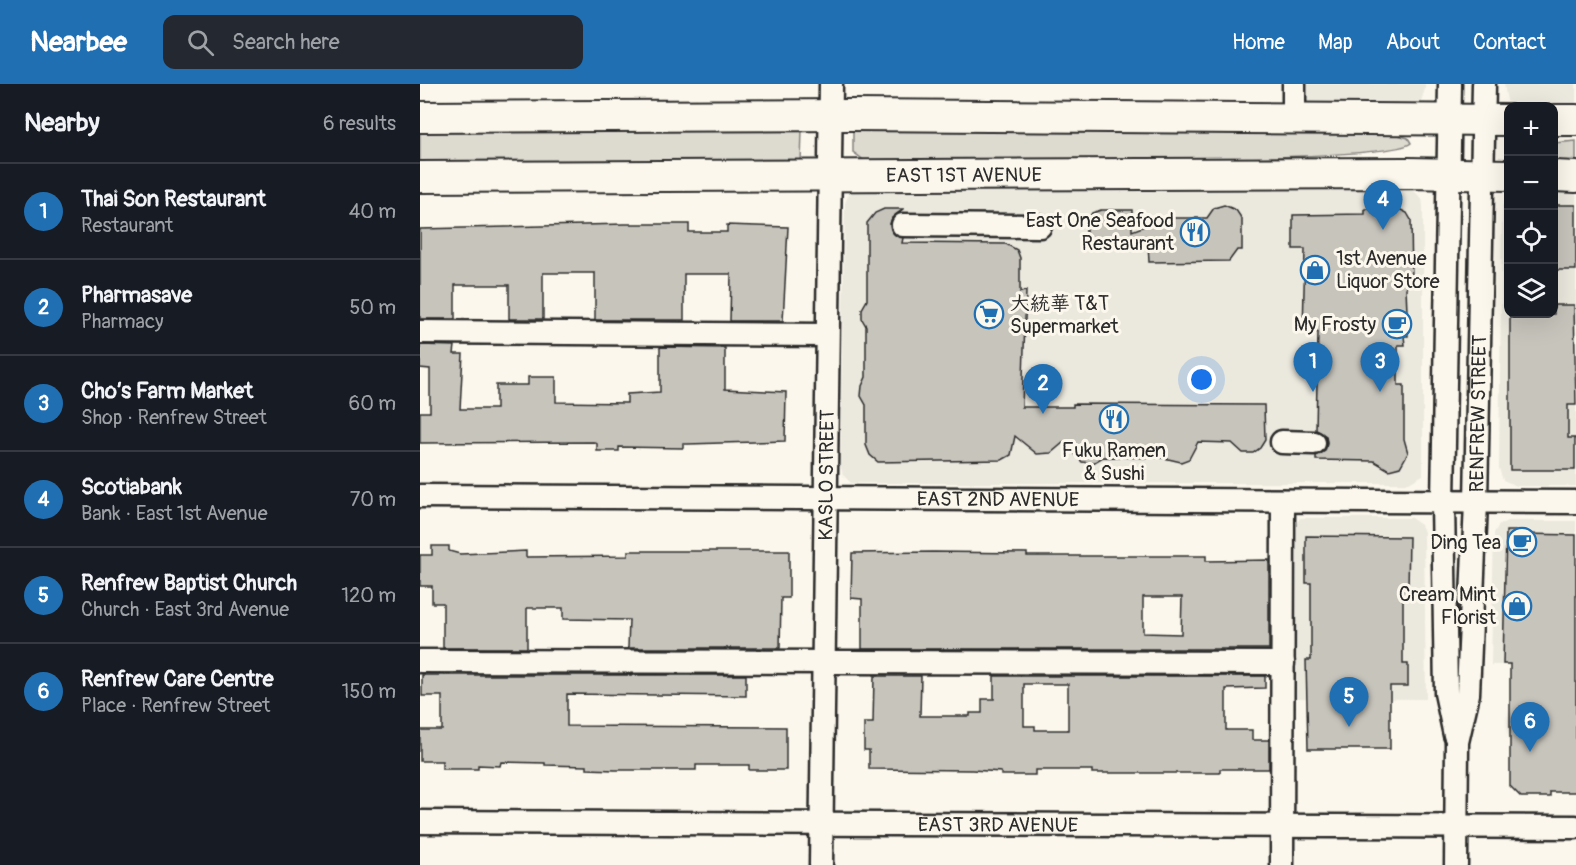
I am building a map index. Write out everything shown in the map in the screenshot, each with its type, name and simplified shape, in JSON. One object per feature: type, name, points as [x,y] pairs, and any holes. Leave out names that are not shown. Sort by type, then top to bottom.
[{"type":"main road","points":[[420,117],[1496,119]]},
{"type":"main road","points":[[1558,120],[1576,120]]},
{"type":"main road","name":"EAST 1ST AVENUE","points":[[420,177],[1495,175]]},
{"type":"main road","points":[[1558,176],[1576,177]]},
{"type":"street","name":"KASLO STREET","points":[[821,865],[831,84]]},
{"type":"street","points":[[1294,84],[1294,117]]},
{"type":"street","name":"RENFREW STREET","points":[[1450,84],[1443,502],[1446,693],[1457,742]]},
{"type":"street","name":"RENFREW STREET","points":[[1456,865],[1457,742],[1468,694],[1476,502],[1495,175],[1496,119],[1484,84]]},
{"type":"street","points":[[903,225],[1040,226]]},
{"type":"street","points":[[420,332],[826,335]]},
{"type":"street","points":[[1282,442],[1314,443]]},
{"type":"street","name":"EAST 2ND AVENUE","points":[[420,496],[1576,502]]},
{"type":"street","points":[[1282,865],[1283,501]]},
{"type":"street","points":[[420,661],[1283,663]]},
{"type":"street","name":"EAST 3RD AVENUE","points":[[420,822],[1576,827]]},
{"type":"shaded area","points":[[1297,84],[1425,84],[1425,89],[1421,101],[1414,105],[1305,106]]},
{"type":"shaded area","points":[[1504,84],[1576,84],[1576,107],[1558,107],[1558,102],[1507,101]]},
{"type":"shaded area","points":[[420,128],[802,129],[801,163],[420,164]]},
{"type":"shaded area","points":[[853,129],[1382,130],[1408,138],[1411,143],[1384,150],[1245,158],[864,160],[853,152]]},
{"type":"shaded area","points":[[1576,141],[1576,166],[1558,164],[1558,143]]},
{"type":"shaded area","points":[[862,188],[1408,190],[1415,192],[1422,199],[1423,206],[1423,475],[1409,483],[851,483],[843,475],[840,465],[845,203],[854,190]]},
{"type":"shaded area","points":[[1558,190],[1576,190],[1576,486],[1517,486],[1503,480],[1499,468],[1502,206],[1504,202],[1504,318],[1558,318]]},
{"type":"shaded area","points":[[1300,518],[1411,518],[1421,525],[1424,532],[1426,699],[1283,698],[1292,530]]},
{"type":"shaded area","points":[[1507,521],[1576,521],[1576,666],[1491,665],[1494,533],[1499,525]]},
{"type":"building","name":"East One Seafood Restaurant","points":[[1224,205],[1236,210],[1242,219],[1242,250],[1237,250],[1229,261],[1149,262],[1148,243],[1086,242],[1086,222],[1092,213],[1101,210],[1132,210],[1132,231],[1166,218],[1207,218],[1214,208]]},
{"type":"building","points":[[1558,205],[1576,205],[1576,270],[1558,270]]},
{"type":"building","points":[[884,209],[903,209],[892,218],[890,224],[892,232],[903,238],[902,243],[1006,244],[1017,250],[1020,258],[1020,292],[1026,291],[1022,407],[1073,407],[1073,404],[1264,405],[1265,440],[1253,453],[1243,453],[1232,443],[1198,442],[1189,459],[1181,462],[1164,458],[1103,457],[1093,463],[1082,462],[1064,442],[1051,453],[1037,454],[1015,436],[1011,455],[1002,460],[878,462],[870,455],[866,445],[866,405],[861,396],[866,377],[866,326],[862,319],[862,309],[867,300],[867,223],[875,213]]},
{"type":"building","points":[[1365,209],[1399,209],[1407,213],[1411,220],[1412,282],[1406,288],[1408,336],[1404,336],[1405,345],[1398,345],[1398,385],[1404,385],[1404,439],[1408,453],[1400,467],[1389,470],[1374,461],[1316,460],[1316,456],[1325,451],[1327,443],[1326,436],[1316,430],[1318,332],[1303,332],[1305,249],[1293,249],[1293,215],[1365,214]]},
{"type":"building","points":[[689,224],[689,232],[727,232],[727,225],[788,227],[783,321],[730,321],[731,274],[684,274],[684,320],[595,320],[595,273],[543,273],[543,319],[509,319],[509,285],[455,285],[455,319],[420,319],[420,229]]},
{"type":"building","points":[[1558,305],[1574,305],[1576,405],[1568,405],[1568,438],[1575,438],[1575,470],[1510,470],[1510,318],[1558,318]]},
{"type":"building","points":[[420,345],[455,346],[454,354],[463,354],[460,409],[496,409],[496,385],[528,385],[528,377],[556,377],[556,402],[627,403],[627,394],[660,392],[660,347],[725,348],[725,389],[786,392],[785,441],[683,444],[683,448],[619,447],[619,451],[597,451],[597,444],[594,442],[420,443],[420,412],[430,412],[430,369],[420,368]]},
{"type":"building","points":[[1506,531],[1523,531],[1523,534],[1576,535],[1576,792],[1550,792],[1550,797],[1521,797],[1510,786],[1510,664],[1503,664]]},
{"type":"building","points":[[1306,536],[1409,537],[1408,589],[1403,589],[1403,664],[1408,664],[1408,686],[1390,686],[1390,749],[1308,749],[1306,660],[1311,660],[1311,583],[1306,583]]},
{"type":"building","points":[[432,546],[449,546],[449,551],[460,554],[526,551],[526,557],[628,556],[628,551],[789,551],[789,598],[781,598],[780,648],[628,648],[629,620],[563,619],[563,608],[527,608],[527,648],[443,648],[443,603],[432,603],[432,586],[420,586],[420,555],[432,555]]},
{"type":"building","points":[[852,553],[1206,556],[1206,561],[1269,560],[1269,649],[862,649],[862,599],[851,598]],"holes":[[[1143,597],[1182,597],[1181,634],[1143,633]]]},
{"type":"building","points":[[422,675],[746,675],[746,696],[567,694],[567,726],[786,727],[786,770],[749,770],[749,765],[696,765],[696,770],[615,770],[587,769],[587,766],[545,765],[545,763],[501,762],[500,766],[478,765],[478,769],[442,769],[442,761],[420,761],[420,730],[442,730],[442,696],[422,696]]},
{"type":"building","points":[[874,676],[921,676],[920,716],[970,716],[970,713],[982,713],[982,699],[994,699],[994,676],[1265,676],[1265,688],[1226,689],[1226,730],[1252,730],[1252,740],[1269,740],[1269,769],[1220,769],[1220,773],[1092,773],[1092,770],[1035,770],[1035,775],[1001,775],[1001,772],[972,770],[869,769],[869,750],[864,750],[864,723],[873,723]],"holes":[[[1024,684],[1068,684],[1068,730],[1035,730],[1035,726],[1024,726]]]},
{"type":"place","name":"Scotiabank","points":[[1383,230]]},
{"type":"place","name":"East One Seafood Restaurant","points":[[1195,232]]},
{"type":"place","name":"1st Avenue Liquor Store","points":[[1315,270]]},
{"type":"place","name":"大統華 T&T Supermarket","points":[[989,314]]},
{"type":"place","name":"My Frosty","points":[[1397,324]]},
{"type":"place","name":"Thai Son Restaurant","points":[[1313,392]]},
{"type":"place","name":"Cho’s Farm Market","points":[[1380,392]]},
{"type":"place","name":"Pharmasave","points":[[1043,414]]},
{"type":"place","name":"Fuku Ramen & Sushi","points":[[1114,419]]},
{"type":"place","name":"Ding Tea","points":[[1522,542]]},
{"type":"place","name":"Cream Mint Florist","points":[[1517,606]]},
{"type":"place","name":"Renfrew Baptist Church","points":[[1349,727]]},
{"type":"place","name":"Renfrew Care Centre","points":[[1530,752]]}]
